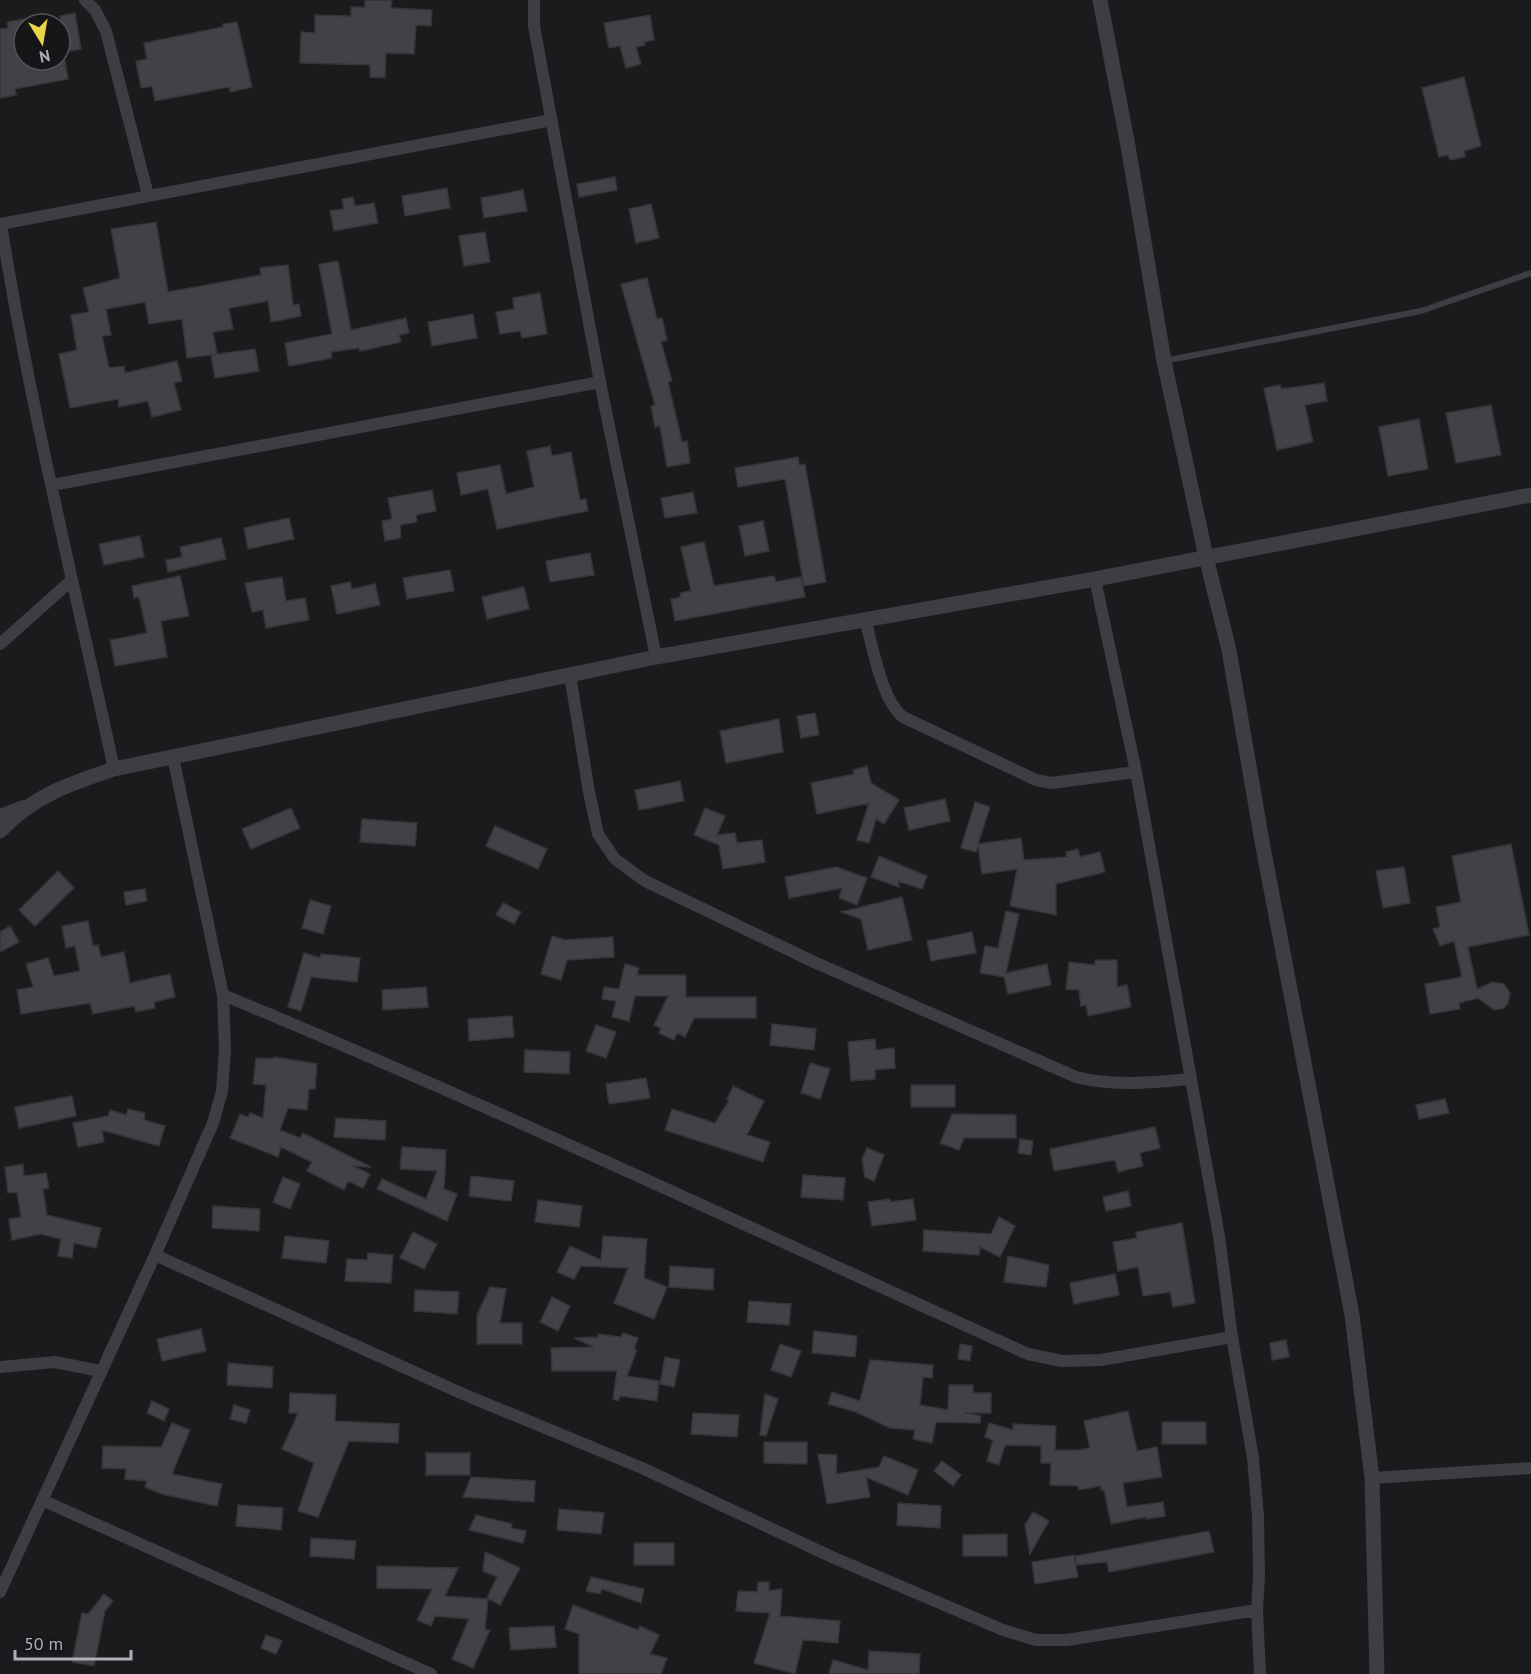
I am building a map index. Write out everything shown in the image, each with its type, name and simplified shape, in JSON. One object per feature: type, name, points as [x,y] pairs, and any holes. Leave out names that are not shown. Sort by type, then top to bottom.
[{"type":"street","points":[[85,0],[95,10],[106,31],[148,195]]},
{"type":"street","points":[[534,0],[534,26],[600,382],[656,657]]},
{"type":"street","points":[[1100,0],[1128,146],[1164,361],[1206,557],[1229,650],[1265,859],[1352,1315],[1372,1478],[1377,1674]]},
{"type":"street","points":[[114,769],[52,485],[0,224],[552,120]]},
{"type":"street","points":[[52,485],[600,382]]},
{"type":"street","points":[[0,815],[27,805],[68,784],[114,769],[656,657],[865,618],[1095,579],[1531,495]]},
{"type":"street","points":[[1095,579],[1136,772],[1219,1236],[1232,1337],[1253,1458],[1259,1575],[1257,1610],[1260,1674]]},
{"type":"street","points":[[0,644],[72,580]]},
{"type":"street","points":[[865,618],[888,697],[894,710],[903,717],[1036,780],[1051,783],[1136,772]]},
{"type":"street","points":[[570,675],[588,792],[598,834],[615,859],[645,881],[825,966],[1076,1077],[1098,1083],[1125,1084],[1191,1079]]},
{"type":"street","points":[[0,1592],[155,1255],[213,1123],[222,1091],[225,1050],[223,995],[173,757]]},
{"type":"street","points":[[0,831],[27,805]]},
{"type":"street","points":[[223,995],[336,1041],[728,1215],[1028,1354],[1062,1361],[1101,1360],[1232,1337]]},
{"type":"street","points":[[155,1255],[463,1394],[642,1468],[831,1557],[1003,1630],[1035,1640],[1067,1640],[1257,1610]]},
{"type":"street","points":[[0,1366],[56,1362],[100,1371]]},
{"type":"street","points":[[1372,1478],[1531,1468]]},
{"type":"street","points":[[42,1500],[431,1674]]},
{"type":"lane","points":[[1164,361],[1421,311],[1531,273]]},
{"type":"building","points":[[365,0],[392,0],[391,8],[432,10],[431,26],[416,25],[414,54],[386,53],[385,78],[370,77],[370,65],[300,63],[301,32],[315,33],[315,15],[351,16],[351,7],[365,7]]},
{"type":"building","points":[[75,13],[81,49],[72,51],[72,14]]},
{"type":"building","points":[[650,15],[654,40],[636,47],[641,64],[626,68],[620,46],[609,48],[604,23]]},
{"type":"building","points":[[12,21],[12,72],[67,72],[68,79],[15,89],[16,95],[0,98],[0,29],[8,28],[7,22]]},
{"type":"building","points":[[237,22],[252,87],[230,92],[229,87],[155,101],[152,86],[141,88],[136,61],[147,59],[144,43]]},
{"type":"building","points":[[1464,77],[1481,146],[1464,151],[1465,157],[1450,160],[1448,155],[1439,157],[1422,88]]},
{"type":"building","points":[[615,177],[617,190],[579,197],[577,184]]},
{"type":"building","points":[[447,188],[450,208],[405,216],[402,196]]},
{"type":"building","points":[[523,190],[527,211],[484,218],[481,198]]},
{"type":"building","points":[[353,197],[355,206],[374,203],[378,223],[334,231],[330,211],[344,209],[342,199]]},
{"type":"building","points":[[651,204],[659,238],[636,243],[629,209]]},
{"type":"building","points":[[156,222],[168,292],[261,275],[260,268],[288,265],[293,305],[299,304],[301,316],[271,322],[268,301],[229,308],[233,329],[213,332],[217,354],[187,358],[182,319],[149,324],[145,302],[106,309],[111,335],[102,336],[109,368],[124,366],[125,373],[177,361],[182,381],[174,383],[181,410],[152,417],[148,401],[119,407],[118,399],[70,408],[59,354],[77,350],[71,315],[89,312],[83,288],[120,278],[111,229]]},
{"type":"building","points":[[485,232],[490,262],[464,266],[459,236]]},
{"type":"building","points":[[338,261],[351,330],[406,318],[409,333],[399,335],[401,342],[360,351],[359,348],[331,352],[332,358],[289,366],[285,343],[332,334],[319,264]]},
{"type":"building","points":[[647,278],[657,319],[662,318],[667,340],[661,342],[672,381],[668,382],[682,442],[687,441],[690,463],[667,467],[660,426],[655,427],[651,406],[655,405],[621,284]]},
{"type":"building","points":[[540,293],[547,334],[522,338],[520,331],[500,334],[496,312],[514,309],[513,298]]},
{"type":"building","points":[[473,314],[477,338],[432,346],[428,322]]},
{"type":"building","points":[[255,349],[259,371],[215,378],[211,355]]},
{"type":"building","points":[[1324,383],[1327,401],[1305,405],[1313,442],[1277,450],[1264,388],[1280,385],[1281,389]]},
{"type":"building","points":[[1491,405],[1501,455],[1456,463],[1446,413]]},
{"type":"building","points":[[1419,419],[1428,469],[1388,476],[1379,427]]},
{"type":"building","points":[[550,446],[552,456],[571,452],[580,500],[586,499],[588,511],[497,529],[488,489],[461,495],[457,473],[500,465],[506,494],[534,487],[527,451]]},
{"type":"building","points":[[798,457],[799,465],[805,464],[826,582],[804,586],[785,479],[738,487],[735,468]]},
{"type":"building","points":[[432,490],[436,511],[416,515],[417,522],[400,525],[401,538],[385,541],[382,521],[392,519],[388,498]]},
{"type":"building","points":[[693,492],[697,513],[665,518],[661,498]]},
{"type":"building","points":[[289,518],[294,539],[248,549],[244,528]]},
{"type":"building","points":[[763,521],[769,551],[745,556],[739,526]]},
{"type":"building","points":[[140,536],[144,557],[104,565],[99,544]]},
{"type":"building","points":[[221,538],[226,559],[168,572],[166,560],[182,557],[180,547]]},
{"type":"building","points":[[704,542],[714,586],[774,576],[776,582],[801,577],[805,597],[675,621],[671,599],[681,597],[680,593],[691,591],[681,547]]},
{"type":"building","points":[[590,553],[594,575],[550,582],[546,561]]},
{"type":"building","points":[[450,570],[454,591],[407,599],[403,578]]},
{"type":"building","points":[[180,576],[189,616],[161,621],[167,657],[115,666],[110,640],[147,633],[139,597],[134,598],[132,586]]},
{"type":"building","points":[[282,577],[286,601],[305,598],[309,620],[266,628],[263,610],[252,612],[245,583]]},
{"type":"building","points":[[350,582],[352,589],[375,584],[380,605],[337,614],[331,586]]},
{"type":"building","points":[[524,587],[529,609],[487,619],[482,597]]},
{"type":"building","points":[[815,713],[819,735],[801,738],[797,716]]},
{"type":"building","points":[[779,719],[783,752],[726,763],[720,731]]},
{"type":"building","points":[[867,766],[871,783],[899,800],[884,824],[876,819],[869,843],[857,840],[869,803],[817,814],[811,783],[854,774],[853,770]]},
{"type":"building","points":[[680,781],[684,801],[639,810],[635,790]]},
{"type":"building","points":[[945,799],[950,821],[909,830],[904,808]]},
{"type":"building","points":[[975,802],[990,807],[978,844],[1021,838],[1024,860],[1067,857],[1066,852],[1078,849],[1080,857],[1100,852],[1105,872],[1056,884],[1056,915],[1010,906],[1017,869],[982,874],[978,846],[976,852],[961,848]]},
{"type":"building","points":[[291,808],[300,828],[251,849],[242,829]]},
{"type":"building","points":[[705,808],[725,816],[717,835],[735,833],[737,843],[762,840],[765,862],[723,869],[719,845],[694,835]]},
{"type":"building","points":[[362,819],[417,823],[415,846],[360,842]]},
{"type":"building","points":[[495,826],[547,849],[538,869],[486,846]]},
{"type":"building","points":[[1511,844],[1529,935],[1468,947],[1477,989],[1493,982],[1504,984],[1510,993],[1508,1003],[1504,1008],[1494,1010],[1478,998],[1459,1003],[1460,1009],[1430,1014],[1425,984],[1462,977],[1454,941],[1440,946],[1433,929],[1440,927],[1436,907],[1461,902],[1452,856]]},
{"type":"building","points":[[879,856],[927,876],[922,889],[898,881],[899,887],[871,877]]},
{"type":"building","points":[[836,867],[867,878],[857,905],[839,898],[842,888],[789,898],[785,877]]},
{"type":"building","points":[[1404,867],[1410,903],[1383,908],[1376,871]]},
{"type":"building","points":[[58,871],[74,888],[35,926],[19,910]]},
{"type":"building","points":[[145,889],[147,901],[126,905],[124,892]]},
{"type":"building","points":[[902,897],[912,940],[868,950],[861,919],[841,912]]},
{"type":"building","points":[[310,900],[331,906],[323,934],[302,928]]},
{"type":"building","points":[[503,903],[521,912],[514,924],[496,915]]},
{"type":"building","points":[[1006,911],[1019,914],[1006,973],[1047,964],[1051,985],[1008,994],[1004,977],[980,973],[985,946],[998,948]]},
{"type":"building","points":[[88,921],[93,946],[98,945],[101,957],[124,952],[130,983],[170,974],[175,997],[154,1002],[155,1008],[136,1012],[134,1006],[93,1014],[90,1003],[21,1014],[17,990],[33,987],[26,964],[48,958],[54,976],[80,971],[75,946],[66,948],[62,926]]},
{"type":"building","points":[[10,926],[19,942],[0,952],[0,932]]},
{"type":"building","points":[[972,932],[976,953],[931,961],[927,941]]},
{"type":"building","points":[[552,936],[565,940],[613,937],[614,957],[567,960],[561,980],[541,974]]},
{"type":"building","points":[[304,953],[320,958],[321,954],[360,958],[357,982],[311,977],[301,1011],[288,1007]]},
{"type":"building","points":[[1095,960],[1117,960],[1117,987],[1127,985],[1131,1007],[1088,1016],[1086,1005],[1081,1006],[1079,990],[1066,989],[1069,962],[1095,965]]},
{"type":"building","points":[[625,964],[639,968],[637,975],[686,975],[686,997],[756,997],[756,1018],[694,1018],[685,1037],[677,1033],[674,1040],[659,1033],[661,1028],[654,1025],[668,996],[635,996],[629,1021],[612,1017],[616,1001],[602,999],[604,987],[619,989]]},
{"type":"building","points":[[426,987],[428,1007],[383,1010],[382,990]]},
{"type":"building","points":[[512,1016],[514,1037],[469,1041],[468,1019]]},
{"type":"building","points":[[772,1024],[816,1029],[814,1050],[770,1045]]},
{"type":"building","points":[[596,1025],[616,1032],[606,1058],[586,1051]]},
{"type":"building","points":[[875,1039],[876,1050],[894,1048],[895,1068],[875,1070],[875,1079],[851,1081],[848,1042]]},
{"type":"building","points":[[525,1050],[570,1052],[569,1074],[524,1072]]},
{"type":"building","points":[[274,1057],[317,1064],[315,1089],[309,1089],[307,1110],[288,1108],[280,1130],[300,1138],[303,1133],[371,1167],[353,1166],[370,1174],[363,1188],[348,1181],[344,1190],[307,1171],[312,1162],[281,1147],[278,1157],[230,1138],[240,1114],[248,1117],[250,1113],[263,1118],[266,1085],[253,1084],[256,1058],[273,1059]]},
{"type":"building","points":[[810,1063],[830,1069],[820,1099],[801,1093]]},
{"type":"building","points":[[646,1078],[650,1098],[609,1104],[606,1084]]},
{"type":"building","points":[[911,1085],[955,1085],[955,1107],[911,1107]]},
{"type":"building","points":[[733,1086],[764,1101],[747,1135],[770,1142],[763,1162],[665,1130],[672,1109],[715,1123],[729,1101],[727,1100]]},
{"type":"building","points":[[72,1096],[76,1116],[19,1128],[15,1107]]},
{"type":"building","points":[[1445,1099],[1449,1113],[1419,1119],[1416,1105]]},
{"type":"building","points":[[128,1109],[145,1113],[144,1120],[165,1126],[159,1146],[102,1130],[104,1142],[78,1147],[73,1123],[108,1116],[110,1110],[126,1115]]},
{"type":"building","points":[[952,1114],[1016,1115],[1016,1138],[964,1138],[959,1150],[940,1143]]},
{"type":"building","points":[[336,1118],[386,1121],[385,1140],[334,1137]]},
{"type":"building","points":[[1155,1127],[1160,1148],[1140,1153],[1143,1166],[1118,1172],[1115,1160],[1054,1171],[1050,1149]]},
{"type":"building","points":[[1020,1139],[1033,1141],[1031,1155],[1018,1153]]},
{"type":"building","points":[[402,1147],[446,1150],[444,1189],[457,1194],[447,1221],[377,1189],[382,1179],[426,1199],[437,1171],[400,1169]]},
{"type":"building","points":[[867,1148],[884,1155],[874,1181],[865,1177],[862,1159]]},
{"type":"building","points":[[23,1164],[24,1176],[46,1173],[49,1188],[43,1189],[47,1215],[101,1228],[96,1248],[74,1243],[72,1258],[58,1256],[61,1239],[41,1234],[12,1240],[9,1219],[21,1217],[17,1192],[8,1193],[5,1167]]},
{"type":"building","points":[[803,1175],[845,1178],[843,1200],[801,1197]]},
{"type":"building","points":[[471,1176],[514,1181],[511,1201],[469,1196]]},
{"type":"building","points":[[283,1177],[300,1184],[290,1209],[273,1202]]},
{"type":"building","points":[[1128,1191],[1131,1206],[1106,1211],[1103,1197]]},
{"type":"building","points":[[890,1199],[890,1202],[913,1199],[916,1220],[872,1226],[868,1202]]},
{"type":"building","points":[[538,1200],[582,1206],[579,1227],[535,1222]]},
{"type":"building","points":[[213,1206],[260,1209],[259,1231],[212,1228]]},
{"type":"building","points":[[999,1217],[1015,1226],[1000,1257],[980,1247],[979,1255],[923,1251],[924,1230],[991,1234]]},
{"type":"building","points":[[1182,1223],[1195,1303],[1173,1307],[1170,1292],[1143,1296],[1138,1267],[1118,1271],[1113,1242],[1137,1238],[1136,1232]]},
{"type":"building","points":[[413,1232],[437,1244],[424,1269],[400,1258]]},
{"type":"building","points":[[285,1236],[329,1241],[326,1263],[282,1258]]},
{"type":"building","points":[[603,1236],[647,1239],[644,1278],[667,1287],[654,1319],[614,1303],[628,1268],[581,1266],[574,1279],[557,1272],[570,1246],[601,1260]]},
{"type":"building","points":[[368,1253],[393,1255],[391,1283],[345,1281],[347,1259],[367,1260]]},
{"type":"building","points":[[1008,1256],[1049,1265],[1046,1287],[1004,1282]]},
{"type":"building","points":[[670,1266],[714,1269],[713,1290],[669,1287]]},
{"type":"building","points":[[1115,1274],[1119,1295],[1074,1304],[1070,1283]]},
{"type":"building","points":[[490,1287],[506,1289],[500,1323],[522,1323],[522,1344],[477,1344],[477,1315]]},
{"type":"building","points":[[415,1290],[459,1292],[457,1314],[414,1311]]},
{"type":"building","points":[[552,1297],[570,1306],[558,1331],[540,1322]]},
{"type":"building","points":[[749,1301],[791,1304],[789,1325],[747,1322]]},
{"type":"building","points":[[201,1329],[206,1351],[162,1361],[157,1339]]},
{"type":"building","points":[[814,1331],[857,1336],[855,1357],[812,1353]]},
{"type":"building","points":[[623,1333],[638,1338],[634,1349],[637,1350],[627,1376],[659,1381],[657,1401],[620,1396],[618,1401],[613,1399],[617,1371],[552,1371],[551,1348],[594,1347],[574,1338],[598,1337],[598,1334],[621,1337]]},
{"type":"building","points":[[1286,1340],[1289,1357],[1272,1360],[1270,1343]]},
{"type":"building","points":[[780,1344],[801,1351],[791,1377],[771,1370]]},
{"type":"building","points":[[960,1344],[972,1346],[970,1361],[958,1359]]},
{"type":"building","points":[[665,1357],[680,1360],[674,1387],[660,1384]]},
{"type":"building","points":[[870,1360],[933,1365],[932,1378],[923,1377],[920,1405],[948,1410],[949,1385],[973,1385],[973,1393],[991,1393],[991,1413],[965,1413],[981,1416],[980,1423],[936,1422],[932,1443],[913,1439],[915,1430],[890,1428],[856,1412],[828,1404],[832,1392],[860,1401]]},
{"type":"building","points":[[228,1363],[273,1367],[272,1388],[227,1385]]},
{"type":"building","points":[[290,1393],[336,1395],[335,1421],[399,1424],[398,1443],[349,1441],[318,1517],[298,1511],[314,1463],[282,1449],[298,1413],[289,1413]]},
{"type":"building","points":[[765,1394],[778,1399],[766,1436],[760,1435]]},
{"type":"building","points":[[152,1401],[169,1409],[164,1421],[147,1413]]},
{"type":"building","points":[[234,1405],[250,1410],[246,1423],[230,1419]]},
{"type":"building","points":[[1128,1411],[1137,1451],[1157,1447],[1162,1477],[1123,1483],[1127,1507],[1163,1502],[1165,1516],[1111,1524],[1104,1490],[1101,1490],[1100,1486],[1079,1490],[1078,1486],[1050,1485],[1051,1463],[1041,1463],[1041,1446],[1005,1445],[999,1465],[987,1461],[993,1440],[985,1437],[989,1423],[1013,1430],[1013,1424],[1056,1426],[1055,1450],[1077,1450],[1090,1448],[1084,1421]]},
{"type":"building","points":[[693,1413],[739,1415],[737,1437],[691,1434]]},
{"type":"building","points":[[1162,1422],[1206,1422],[1206,1444],[1162,1444]]},
{"type":"building","points":[[172,1423],[190,1430],[172,1474],[222,1484],[217,1506],[162,1494],[145,1487],[147,1481],[125,1479],[126,1469],[102,1468],[103,1446],[161,1447]]},
{"type":"building","points":[[764,1442],[807,1442],[807,1464],[764,1463]]},
{"type":"building","points":[[426,1453],[470,1453],[470,1475],[426,1475]]},
{"type":"building","points":[[818,1454],[837,1455],[836,1474],[879,1467],[884,1456],[918,1470],[908,1495],[866,1477],[870,1497],[827,1504]]},
{"type":"building","points":[[942,1461],[961,1475],[953,1486],[934,1471]]},
{"type":"building","points":[[471,1477],[535,1481],[534,1502],[463,1497]]},
{"type":"building","points":[[898,1503],[941,1506],[940,1528],[897,1525]]},
{"type":"building","points":[[238,1505],[283,1508],[281,1530],[236,1526]]},
{"type":"building","points":[[559,1509],[604,1513],[601,1534],[557,1530]]},
{"type":"building","points":[[1033,1512],[1049,1521],[1030,1554],[1025,1525]]},
{"type":"building","points":[[476,1515],[512,1524],[511,1528],[526,1531],[523,1543],[469,1530]]},
{"type":"building","points":[[1209,1531],[1214,1552],[1109,1572],[1107,1562],[1077,1565],[1075,1556]]},
{"type":"building","points":[[1007,1534],[1007,1556],[963,1556],[963,1535]]},
{"type":"building","points":[[311,1538],[356,1541],[354,1559],[310,1556]]},
{"type":"building","points":[[634,1543],[674,1543],[674,1565],[634,1565]]},
{"type":"building","points":[[485,1552],[520,1568],[500,1605],[487,1598],[497,1577],[483,1571]]},
{"type":"building","points":[[1074,1555],[1078,1577],[1035,1584],[1032,1562]]},
{"type":"building","points":[[377,1566],[458,1568],[445,1596],[488,1599],[485,1630],[490,1630],[473,1668],[452,1659],[469,1619],[435,1616],[431,1626],[417,1620],[432,1589],[377,1588]]},
{"type":"building","points":[[591,1577],[644,1589],[641,1603],[602,1589],[600,1594],[586,1591]]},
{"type":"building","points":[[758,1582],[769,1582],[769,1591],[782,1589],[780,1616],[840,1621],[838,1643],[803,1640],[795,1674],[754,1663],[770,1613],[736,1611],[738,1591],[757,1592]]},
{"type":"building","points":[[104,1594],[113,1601],[105,1611],[94,1666],[72,1662],[82,1613],[88,1614]]},
{"type":"building","points":[[573,1605],[638,1630],[640,1626],[659,1635],[650,1654],[667,1658],[661,1674],[579,1674],[579,1634],[565,1629]]},
{"type":"building","points":[[554,1626],[556,1647],[511,1650],[509,1628]]},
{"type":"building","points":[[266,1635],[282,1641],[276,1654],[261,1648]]},
{"type":"building","points":[[869,1651],[920,1654],[919,1674],[829,1674],[833,1660],[868,1670]]}]
